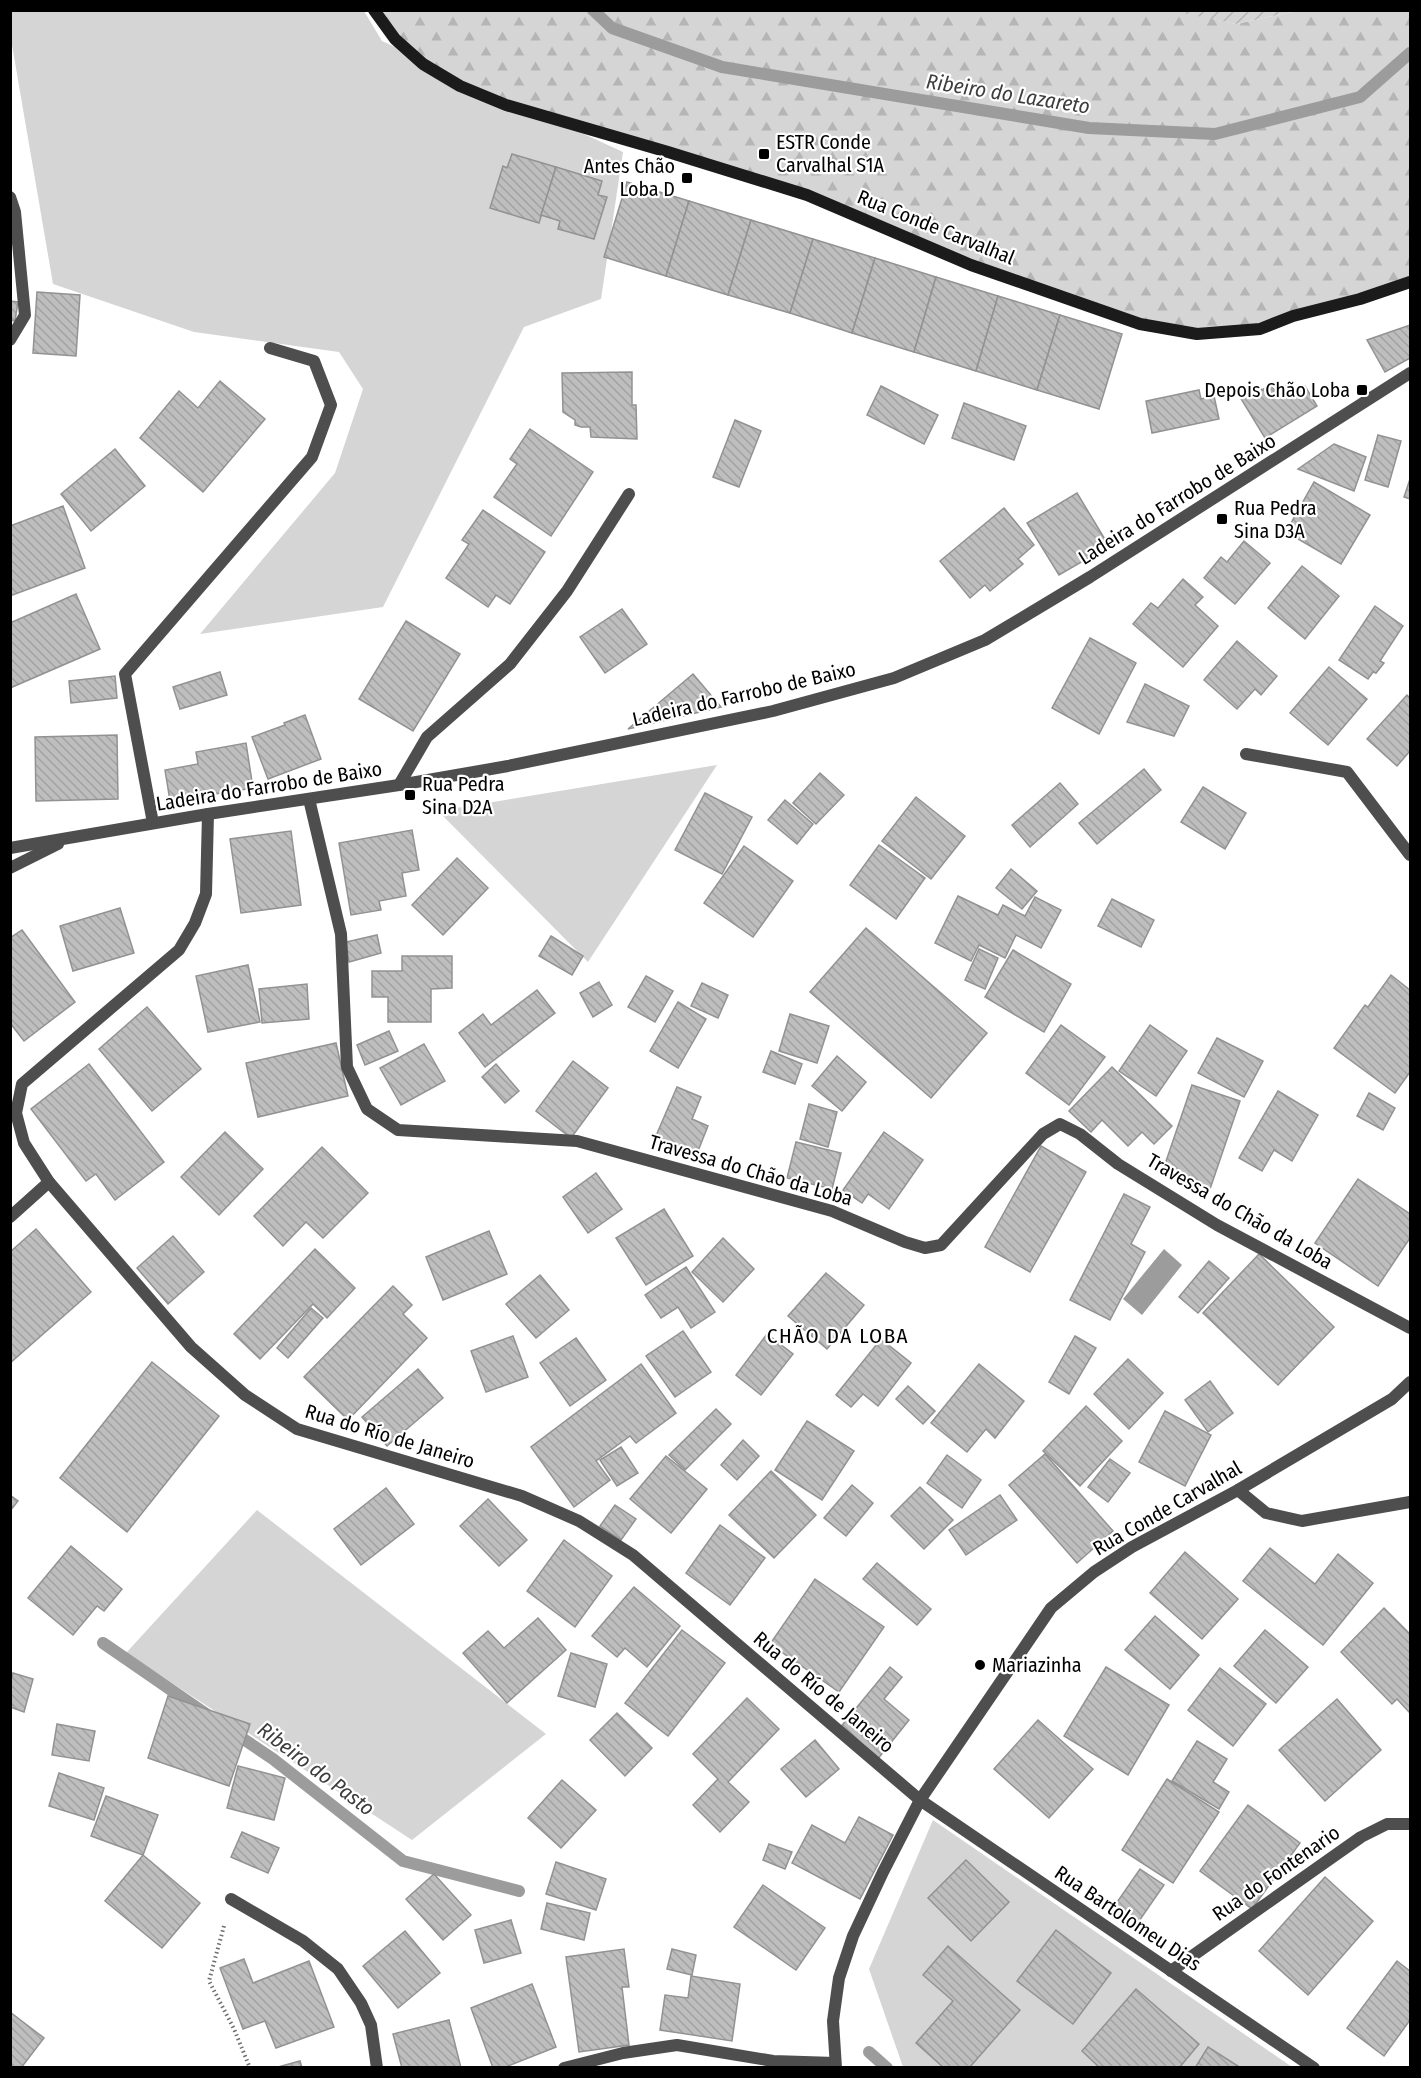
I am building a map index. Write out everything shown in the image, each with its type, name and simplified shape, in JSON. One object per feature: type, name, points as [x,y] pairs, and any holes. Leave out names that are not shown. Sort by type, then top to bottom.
[{"type":"main road","name":"Rua Conde Carvalhal","points":[[374,10],[395,39],[423,64],[460,86],[506,105],[807,195],[971,265],[1140,324],[1197,334],[1260,329],[1293,316],[1360,299],[1410,282]]},
{"type":"street","points":[[10,197],[15,212],[25,315],[10,340]]},
{"type":"street","points":[[153,823],[125,674],[312,457],[331,405],[314,361],[270,348]]},
{"type":"street","name":"Ladeira do Farrobo de Baixo","points":[[10,849],[153,823],[508,766],[773,711],[894,678],[985,640],[1100,571],[1410,373]]},
{"type":"street","points":[[399,785],[427,737],[510,664],[567,591],[629,494]]},
{"type":"street","points":[[1246,754],[1347,772],[1410,855]]},
{"type":"street","name":"Travessa do Chão da Loba","points":[[309,799],[341,934],[347,1067],[368,1109],[398,1130],[577,1141],[832,1211],[905,1242],[925,1248],[941,1245],[1043,1134],[1060,1124],[1080,1134],[1118,1164],[1217,1225],[1410,1328]]},
{"type":"street","name":"Rua do Río de Janeiro","points":[[208,814],[206,894],[195,923],[179,950],[22,1084],[16,1113],[24,1143],[49,1182],[191,1347],[245,1395],[297,1429],[522,1496],[579,1521],[633,1555],[920,1800]]},
{"type":"street","points":[[10,868],[70,838]]},
{"type":"street","points":[[10,1217],[49,1182]]},
{"type":"street","name":"Rua Conde Carvalhal","points":[[836,2065],[833,2021],[839,1978],[853,1936],[883,1872],[920,1800],[1051,1608],[1094,1572],[1132,1547],[1238,1490],[1392,1399],[1410,1382]]},
{"type":"street","points":[[1238,1490],[1266,1513],[1302,1521],[1410,1502]]},
{"type":"street","name":"Rua Bartolomeu Dias","points":[[920,1800],[1314,2067]]},
{"type":"street","name":"Rua do Fontenario","points":[[1172,1971],[1361,1837],[1387,1824],[1410,1824]]},
{"type":"street","points":[[231,1899],[303,1941],[338,1969],[361,2003],[371,2025],[377,2067]]},
{"type":"street","points":[[564,2067],[623,2053],[677,2045],[773,2061],[836,2065]]},
{"type":"path","points":[[231,1899],[209,1981],[234,2029],[250,2067]]},
{"type":"green space","points":[[1173,10],[1236,24],[1296,11],[1410,11],[1410,282],[1260,329],[1197,334],[1140,324],[807,195],[506,105],[423,64],[374,11]]},
{"type":"green space","points":[[10,11],[364,11],[382,41],[623,152],[601,299],[524,327],[383,607],[200,634],[335,473],[363,389],[339,352],[194,332],[53,284],[11,39]]},
{"type":"green space","points":[[1173,11],[1296,11],[1236,24]]},
{"type":"green space","points":[[717,765],[588,962],[438,811]]},
{"type":"green space","points":[[257,1510],[546,1734],[412,1840],[126,1653]]},
{"type":"green space","points":[[933,1820],[1292,2067],[903,2067],[869,1969]]},
{"type":"shaded area","points":[[1164,1249],[1182,1265],[1142,1315],[1123,1299]]},
{"type":"building","points":[[512,154],[556,167],[539,223],[490,208],[503,166],[507,168]]},
{"type":"building","points":[[556,167],[602,181],[598,195],[607,197],[594,239],[558,229],[560,221],[541,215]]},
{"type":"building","points":[[627,182],[689,201],[666,276],[604,257]]},
{"type":"building","points":[[689,201],[751,220],[728,295],[666,276]]},
{"type":"building","points":[[751,220],[813,239],[790,313],[728,295]]},
{"type":"building","points":[[813,239],[875,258],[852,333],[790,313]]},
{"type":"building","points":[[875,258],[936,277],[914,352],[852,333]]},
{"type":"building","points":[[936,277],[998,296],[976,371],[914,352]]},
{"type":"building","points":[[37,292],[80,295],[76,356],[33,353]]},
{"type":"building","points":[[998,296],[1060,315],[1037,390],[976,371]]},
{"type":"building","points":[[10,301],[18,302],[15,321],[10,320]]},
{"type":"building","points":[[1060,315],[1122,334],[1099,409],[1037,390]]},
{"type":"building","points":[[1410,325],[1410,358],[1385,372],[1367,340]]},
{"type":"building","points":[[632,372],[632,405],[636,405],[637,439],[591,437],[590,427],[575,425],[575,420],[563,412],[562,373]]},
{"type":"building","points":[[220,381],[265,419],[203,492],[140,438],[179,391],[198,408]]},
{"type":"building","points":[[1270,384],[1276,392],[1289,384],[1294,393],[1305,386],[1317,406],[1265,438],[1240,397],[1259,386],[1262,390]]},
{"type":"building","points":[[881,386],[938,415],[924,444],[867,415]]},
{"type":"building","points":[[1199,390],[1201,399],[1214,396],[1219,419],[1152,433],[1146,401]]},
{"type":"building","points":[[964,403],[1026,426],[1014,460],[952,438]]},
{"type":"building","points":[[735,420],[761,431],[739,487],[713,477]]},
{"type":"building","points":[[530,429],[593,472],[551,536],[494,497],[517,464],[510,459]]},
{"type":"building","points":[[1378,435],[1401,441],[1388,487],[1365,480]]},
{"type":"building","points":[[1334,444],[1366,457],[1354,491],[1298,469]]},
{"type":"building","points":[[115,449],[145,486],[91,531],[61,494]]},
{"type":"building","points":[[1410,479],[1410,499],[1404,497]]},
{"type":"building","points":[[1314,482],[1370,515],[1341,564],[1286,532]]},
{"type":"building","points":[[1077,493],[1109,546],[1059,575],[1027,523]]},
{"type":"building","points":[[63,506],[85,568],[10,596],[10,526]]},
{"type":"building","points":[[1004,508],[1034,545],[1018,559],[1023,564],[990,591],[985,585],[970,598],[940,561]]},
{"type":"building","points":[[483,510],[545,552],[510,604],[496,595],[488,607],[446,578],[469,544],[462,540]]},
{"type":"building","points":[[1244,541],[1270,563],[1235,604],[1204,578],[1221,557],[1227,562]]},
{"type":"building","points":[[1302,566],[1339,596],[1305,639],[1268,608]]},
{"type":"building","points":[[1183,579],[1203,597],[1195,605],[1218,626],[1183,667],[1133,624],[1151,603],[1158,608]]},
{"type":"building","points":[[76,594],[100,649],[10,688],[10,623]]},
{"type":"building","points":[[1375,606],[1403,626],[1380,661],[1384,663],[1368,679],[1339,660]]},
{"type":"building","points":[[622,609],[647,644],[605,673],[580,637]]},
{"type":"building","points":[[406,621],[460,654],[413,731],[359,699]]},
{"type":"building","points":[[1090,638],[1136,663],[1099,734],[1052,708]]},
{"type":"building","points":[[1237,641],[1277,676],[1261,695],[1255,689],[1237,709],[1204,680]]},
{"type":"building","points":[[1329,667],[1367,699],[1328,745],[1290,713]]},
{"type":"building","points":[[220,672],[227,695],[180,709],[173,687]]},
{"type":"building","points":[[693,674],[721,707],[628,729]]},
{"type":"building","points":[[115,676],[117,698],[71,703],[69,681]]},
{"type":"building","points":[[1145,684],[1189,706],[1174,736],[1127,722]]},
{"type":"building","points":[[1407,695],[1410,698],[1410,751],[1397,766],[1367,739]]},
{"type":"building","points":[[305,715],[321,759],[268,779],[252,737]]},
{"type":"building","points":[[117,735],[118,799],[36,801],[35,737]]},
{"type":"building","points":[[246,743],[253,788],[170,801],[165,770],[198,764],[196,752]]},
{"type":"building","points":[[1144,769],[1161,790],[1097,844],[1079,823]]},
{"type":"building","points":[[820,773],[844,795],[816,824],[793,803]]},
{"type":"building","points":[[1060,783],[1078,804],[1030,847],[1012,825]]},
{"type":"building","points":[[1203,787],[1246,813],[1225,849],[1181,822]]},
{"type":"building","points":[[705,793],[752,817],[722,874],[675,850]]},
{"type":"building","points":[[916,797],[965,836],[931,879],[882,841]]},
{"type":"building","points":[[785,800],[813,824],[797,844],[768,820]]},
{"type":"building","points":[[412,830],[419,870],[402,873],[406,896],[379,901],[381,910],[351,915],[339,843]]},
{"type":"building","points":[[291,831],[301,905],[241,913],[230,839]]},
{"type":"building","points":[[879,845],[925,878],[896,919],[850,885]]},
{"type":"building","points":[[744,846],[793,881],[753,937],[704,903]]},
{"type":"building","points":[[457,858],[488,888],[443,935],[412,905]]},
{"type":"building","points":[[1011,869],[1037,891],[1022,909],[996,888]]},
{"type":"building","points":[[958,896],[998,915],[1003,905],[1025,916],[1035,897],[1061,910],[1041,948],[1016,935],[1005,958],[979,945],[971,961],[935,943]]},
{"type":"building","points":[[1112,899],[1154,920],[1141,947],[1098,926]]},
{"type":"building","points":[[120,908],[134,953],[73,971],[60,926]]},
{"type":"building","points":[[866,928],[987,1033],[931,1098],[810,992]]},
{"type":"building","points":[[22,930],[75,1002],[24,1041],[10,1023],[10,938]]},
{"type":"building","points":[[377,935],[381,953],[349,962],[346,942]]},
{"type":"building","points":[[551,936],[583,956],[572,975],[539,956]]},
{"type":"building","points":[[979,949],[998,958],[985,989],[965,980]]},
{"type":"building","points":[[1013,950],[1071,984],[1044,1032],[985,997]]},
{"type":"building","points":[[402,956],[452,956],[452,988],[431,989],[431,1022],[388,1022],[388,997],[372,997],[372,971],[402,971]]},
{"type":"building","points":[[248,965],[260,1022],[208,1032],[196,976]]},
{"type":"building","points":[[1391,975],[1410,990],[1410,1072],[1395,1093],[1334,1048],[1365,1005],[1368,1007]]},
{"type":"building","points":[[646,976],[673,991],[655,1022],[628,1007]]},
{"type":"building","points":[[599,982],[612,1005],[593,1017],[580,993]]},
{"type":"building","points":[[702,983],[728,995],[718,1018],[691,1006]]},
{"type":"building","points":[[307,984],[309,1019],[262,1023],[259,989]]},
{"type":"building","points":[[537,990],[555,1013],[485,1067],[459,1033],[483,1014],[491,1025]]},
{"type":"building","points":[[678,1002],[706,1019],[678,1068],[650,1051]]},
{"type":"building","points":[[147,1007],[201,1069],[152,1111],[99,1049]]},
{"type":"building","points":[[790,1014],[829,1026],[817,1063],[779,1051]]},
{"type":"building","points":[[1061,1025],[1105,1057],[1069,1105],[1026,1073]]},
{"type":"building","points":[[1150,1025],[1187,1051],[1156,1096],[1119,1071]]},
{"type":"building","points":[[389,1031],[398,1051],[365,1065],[357,1045]]},
{"type":"building","points":[[1217,1038],[1263,1061],[1244,1097],[1198,1073]]},
{"type":"building","points":[[336,1043],[348,1096],[258,1117],[246,1063]]},
{"type":"building","points":[[424,1044],[445,1081],[401,1105],[380,1068]]},
{"type":"building","points":[[771,1051],[802,1064],[795,1084],[763,1072]]},
{"type":"building","points":[[837,1056],[866,1082],[842,1111],[812,1086]]},
{"type":"building","points":[[573,1061],[608,1088],[571,1138],[536,1111]]},
{"type":"building","points":[[89,1064],[164,1162],[115,1200],[96,1174],[86,1181],[31,1109]]},
{"type":"building","points":[[496,1064],[519,1091],[505,1103],[482,1077]]},
{"type":"building","points":[[1112,1067],[1172,1126],[1154,1144],[1142,1132],[1128,1146],[1102,1120],[1091,1132],[1069,1111]]},
{"type":"building","points":[[1192,1085],[1240,1101],[1210,1189],[1162,1173]]},
{"type":"building","points":[[677,1087],[701,1097],[692,1119],[708,1126],[696,1156],[655,1138]]},
{"type":"building","points":[[1278,1091],[1318,1115],[1292,1161],[1274,1150],[1262,1171],[1239,1158]]},
{"type":"building","points":[[1369,1093],[1395,1108],[1383,1130],[1357,1116]]},
{"type":"building","points":[[809,1104],[837,1112],[828,1147],[800,1139]]},
{"type":"building","points":[[225,1132],[263,1169],[219,1215],[181,1177]]},
{"type":"building","points":[[884,1132],[923,1160],[889,1209],[868,1194],[862,1203],[843,1190]]},
{"type":"building","points":[[796,1142],[841,1153],[832,1189],[787,1178]]},
{"type":"building","points":[[1041,1146],[1086,1172],[1030,1272],[985,1247]]},
{"type":"building","points":[[322,1147],[368,1193],[323,1238],[306,1222],[283,1246],[254,1216]]},
{"type":"building","points":[[596,1173],[622,1209],[588,1233],[563,1197]]},
{"type":"building","points":[[1358,1179],[1410,1214],[1410,1238],[1378,1286],[1315,1243]]},
{"type":"building","points":[[1124,1194],[1150,1207],[1131,1244],[1145,1252],[1110,1320],[1070,1300]]},
{"type":"building","points":[[664,1209],[693,1256],[646,1285],[616,1238]]},
{"type":"building","points":[[36,1229],[91,1292],[10,1363],[10,1252]]},
{"type":"building","points":[[489,1231],[507,1274],[443,1300],[426,1257]]},
{"type":"building","points":[[173,1236],[204,1272],[168,1304],[137,1268]]},
{"type":"building","points":[[723,1238],[754,1269],[723,1302],[692,1272]]},
{"type":"building","points":[[315,1249],[355,1288],[327,1318],[313,1304],[260,1359],[234,1334]]},
{"type":"building","points":[[1259,1254],[1334,1327],[1278,1385],[1203,1313]]},
{"type":"building","points":[[1209,1261],[1229,1278],[1198,1313],[1179,1297]]},
{"type":"building","points":[[686,1267],[715,1312],[691,1328],[678,1307],[661,1318],[645,1295]]},
{"type":"building","points":[[826,1273],[864,1305],[827,1349],[788,1316]]},
{"type":"building","points":[[540,1275],[569,1310],[536,1338],[506,1304]]},
{"type":"building","points":[[393,1286],[412,1305],[403,1314],[427,1338],[348,1420],[304,1377]]},
{"type":"building","points":[[311,1308],[323,1318],[288,1358],[277,1348]]},
{"type":"building","points":[[683,1331],[711,1372],[675,1397],[646,1356]]},
{"type":"building","points":[[767,1334],[793,1354],[761,1395],[736,1375]]},
{"type":"building","points":[[513,1336],[528,1377],[486,1392],[471,1351]]},
{"type":"building","points":[[1075,1336],[1096,1348],[1069,1394],[1049,1382]]},
{"type":"building","points":[[576,1338],[606,1380],[570,1406],[540,1363]]},
{"type":"building","points":[[881,1339],[911,1363],[878,1406],[863,1394],[851,1407],[836,1395]]},
{"type":"building","points":[[1128,1359],[1163,1393],[1129,1429],[1094,1394]]},
{"type":"building","points":[[152,1362],[219,1416],[127,1532],[60,1478]]},
{"type":"building","points":[[641,1364],[676,1413],[636,1443],[630,1436],[596,1461],[610,1480],[574,1507],[531,1447]]},
{"type":"building","points":[[979,1364],[1024,1401],[995,1438],[986,1429],[967,1452],[931,1423]]},
{"type":"building","points":[[418,1369],[443,1398],[387,1446],[362,1417]]},
{"type":"building","points":[[1210,1381],[1233,1413],[1208,1432],[1185,1400]]},
{"type":"building","points":[[908,1386],[935,1411],[923,1424],[896,1399]]},
{"type":"building","points":[[1086,1406],[1122,1441],[1080,1486],[1043,1451]]},
{"type":"building","points":[[716,1409],[731,1424],[685,1470],[669,1455]]},
{"type":"building","points":[[1165,1411],[1211,1435],[1185,1486],[1139,1462]]},
{"type":"building","points":[[807,1421],[854,1451],[822,1500],[775,1470]]},
{"type":"building","points":[[743,1440],[759,1456],[737,1480],[721,1465]]},
{"type":"building","points":[[621,1447],[638,1473],[617,1486],[600,1460]]},
{"type":"building","points":[[1045,1454],[1113,1531],[1077,1563],[1009,1485]]},
{"type":"building","points":[[947,1455],[981,1480],[962,1508],[927,1483]]},
{"type":"building","points":[[666,1456],[707,1489],[671,1533],[630,1499]]},
{"type":"building","points":[[1110,1459],[1130,1473],[1108,1502],[1088,1487]]},
{"type":"building","points":[[771,1471],[816,1515],[774,1558],[729,1515]]},
{"type":"building","points":[[852,1485],[873,1503],[846,1536],[824,1518]]},
{"type":"building","points":[[920,1487],[953,1520],[924,1549],[891,1516]]},
{"type":"building","points":[[386,1488],[414,1524],[361,1565],[334,1529]]},
{"type":"building","points":[[10,1495],[18,1501],[10,1511]]},
{"type":"building","points":[[1000,1495],[1017,1520],[966,1555],[949,1530]]},
{"type":"building","points":[[488,1499],[527,1540],[499,1566],[460,1526]]},
{"type":"building","points":[[615,1505],[636,1519],[621,1540],[600,1526]]},
{"type":"building","points":[[720,1525],[765,1558],[730,1605],[686,1573]]},
{"type":"building","points":[[564,1540],[612,1576],[575,1627],[527,1591]]},
{"type":"building","points":[[71,1546],[122,1589],[104,1611],[97,1606],[73,1635],[28,1598]]},
{"type":"building","points":[[1270,1548],[1315,1584],[1338,1554],[1373,1583],[1323,1645],[1243,1581]]},
{"type":"building","points":[[1185,1552],[1238,1599],[1202,1639],[1150,1593]]},
{"type":"building","points":[[877,1563],[931,1609],[917,1625],[863,1579]]},
{"type":"building","points":[[815,1579],[884,1627],[839,1692],[770,1644]]},
{"type":"building","points":[[634,1587],[680,1626],[647,1667],[625,1648],[617,1657],[592,1636]]},
{"type":"building","points":[[1384,1608],[1410,1634],[1410,1713],[1397,1699],[1392,1704],[1341,1652]]},
{"type":"building","points":[[1155,1616],[1199,1655],[1170,1689],[1125,1650]]},
{"type":"building","points":[[538,1618],[566,1650],[507,1703],[463,1653],[488,1631],[504,1648]]},
{"type":"building","points":[[682,1630],[725,1663],[668,1736],[625,1703]]},
{"type":"building","points":[[1265,1630],[1308,1667],[1276,1703],[1234,1666]]},
{"type":"building","points":[[571,1653],[607,1664],[595,1707],[558,1696]]},
{"type":"building","points":[[890,1667],[902,1677],[884,1699],[909,1720],[877,1760],[839,1729]]},
{"type":"building","points":[[1106,1667],[1169,1705],[1128,1775],[1064,1736]]},
{"type":"building","points":[[1220,1668],[1266,1704],[1233,1746],[1188,1710]]},
{"type":"building","points":[[13,1673],[33,1679],[24,1712],[10,1707],[10,1682]]},
{"type":"building","points":[[168,1696],[250,1724],[229,1786],[148,1758]]},
{"type":"building","points":[[747,1698],[779,1729],[728,1782],[749,1802],[720,1832],[693,1805],[718,1779],[693,1754]]},
{"type":"building","points":[[1337,1699],[1381,1750],[1325,1801],[1279,1750]]},
{"type":"building","points":[[617,1713],[652,1748],[625,1776],[590,1740]]},
{"type":"building","points":[[1038,1720],[1093,1769],[1049,1818],[994,1769]]},
{"type":"building","points":[[57,1724],[95,1731],[89,1761],[52,1755]]},
{"type":"building","points":[[815,1740],[839,1769],[806,1797],[781,1769]]},
{"type":"building","points":[[1197,1741],[1227,1759],[1213,1782],[1229,1792],[1219,1809],[1172,1781]]},
{"type":"building","points":[[238,1766],[285,1778],[274,1820],[227,1808]]},
{"type":"building","points":[[59,1773],[104,1788],[94,1820],[49,1806]]},
{"type":"building","points":[[1167,1779],[1219,1812],[1173,1883],[1122,1850]]},
{"type":"building","points":[[562,1780],[596,1810],[561,1848],[528,1818]]},
{"type":"building","points":[[106,1796],[158,1815],[143,1855],[91,1836]]},
{"type":"building","points":[[1248,1805],[1300,1843],[1252,1909],[1200,1871]]},
{"type":"building","points":[[859,1817],[893,1835],[860,1899],[792,1863],[812,1825],[845,1843]]},
{"type":"building","points":[[242,1832],[279,1848],[268,1873],[231,1857]]},
{"type":"building","points":[[769,1844],[792,1852],[785,1869],[763,1860]]},
{"type":"building","points":[[143,1855],[200,1903],[162,1948],[105,1901]]},
{"type":"building","points":[[966,1860],[1009,1902],[971,1941],[928,1898]]},
{"type":"building","points":[[556,1862],[606,1879],[596,1910],[546,1894]]},
{"type":"building","points":[[1140,1869],[1164,1885],[1137,1924],[1113,1908]]},
{"type":"building","points":[[434,1874],[471,1915],[443,1940],[406,1899]]},
{"type":"building","points":[[1325,1877],[1373,1921],[1308,1995],[1259,1951]]},
{"type":"building","points":[[763,1885],[825,1928],[796,1970],[734,1927]]},
{"type":"building","points":[[547,1903],[590,1913],[584,1940],[541,1929]]},
{"type":"building","points":[[511,1920],[521,1953],[484,1963],[475,1930]]},
{"type":"building","points":[[1056,1930],[1111,1973],[1073,2024],[1017,1981]]},
{"type":"building","points":[[405,1931],[440,1973],[398,2008],[363,1966]]},
{"type":"building","points":[[948,1946],[1020,2010],[969,2068],[944,2068],[916,2043],[953,2001],[923,1975]]},
{"type":"building","points":[[624,1949],[629,1987],[622,1987],[629,2045],[579,2052],[566,1957]]},
{"type":"building","points":[[672,1949],[696,1955],[692,1975],[667,1969]]},
{"type":"building","points":[[244,1959],[253,1983],[309,1961],[334,2027],[276,2048],[265,2021],[243,2029],[220,1968]]},
{"type":"building","points":[[1397,1961],[1410,1971],[1410,2020],[1384,2056],[1347,2028]]},
{"type":"building","points":[[691,1976],[740,1984],[732,2041],[660,2030],[665,1995],[688,1998]]},
{"type":"building","points":[[532,1984],[556,2047],[503,2068],[493,2068],[471,2008]]},
{"type":"building","points":[[1136,1989],[1199,2044],[1179,2068],[1100,2068],[1082,2051]]},
{"type":"building","points":[[10,2012],[44,2038],[21,2068],[10,2068]]},
{"type":"building","points":[[449,2020],[461,2068],[402,2068],[393,2034]]},
{"type":"building","points":[[1208,2047],[1241,2068],[1195,2068]]},
{"type":"building","points":[[300,2061],[302,2068],[278,2067]]},
{"type":"waterway","name":"Ribeiro do Lazareto","points":[[593,10],[612,28],[722,67],[1089,128],[1215,134],[1360,97],[1410,53]]},
{"type":"waterway","name":"Ribeiro do Pasto","points":[[103,1643],[206,1714]]},
{"type":"waterway","name":"Ribeiro do Pasto","points":[[233,1732],[273,1759],[403,1861],[519,1891]]},
{"type":"waterway","name":"Ribeiro do Pasto","points":[[869,2052],[887,2068]]},
{"type":"place","name":"ESTR Conde Carvalhal S1A","points":[[764,154]]},
{"type":"place","name":"Antes Chão Loba D","points":[[687,178]]},
{"type":"place","name":"Depois Chão Loba","points":[[1362,390]]},
{"type":"place","name":"Rua Pedra Sina D3A","points":[[1222,519]]},
{"type":"place","name":"Rua Pedra Sina D2A","points":[[410,795]]},
{"type":"place","name":"Mariazinha","points":[[980,1665]]},
{"type":"district","name":"CHÃO DA LOBA","points":[[838,1336]]}]
